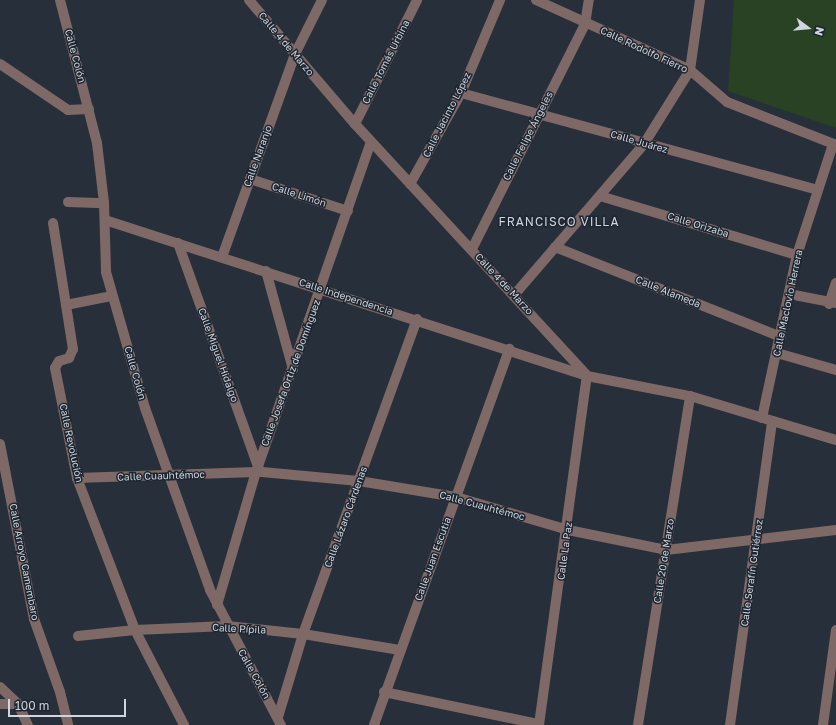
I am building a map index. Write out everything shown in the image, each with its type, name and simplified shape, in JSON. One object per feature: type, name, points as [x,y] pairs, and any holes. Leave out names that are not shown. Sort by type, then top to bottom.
[{"type":"street","name":"Calle Colón","points":[[60,0],[97,143],[104,203],[106,272],[145,408],[217,605],[279,721]]},
{"type":"street","name":"Calle 4 de Marzo","points":[[249,0],[355,124],[515,294],[587,376]]},
{"type":"street","name":"Calle Naranjo","points":[[222,257],[295,54],[322,0]]},
{"type":"street","name":"Calle Tomás Urbina","points":[[355,124],[417,0]]},
{"type":"street","name":"Calle Jacinto López","points":[[410,184],[461,92],[500,0]]},
{"type":"street","name":"Calle Rodolfo Fierro","points":[[536,0],[585,24],[690,70],[727,102],[834,144]]},
{"type":"street","name":"Calle Felipe Ángeles","points":[[472,249],[585,24],[589,0]]},
{"type":"street","points":[[515,294],[644,144],[690,70],[700,0]]},
{"type":"street","points":[[0,64],[68,110],[89,108]]},
{"type":"street","name":"Calle Juárez","points":[[461,92],[644,144],[818,190]]},
{"type":"street","name":"Calle Josefa Ortiz de Domínguez","points":[[217,605],[257,470],[322,289],[372,142]]},
{"type":"street","name":"Calle Maclovio Herrera","points":[[767,419],[777,353],[796,255],[834,144]]},
{"type":"street","name":"Calle Limón","points":[[250,179],[348,211]]},
{"type":"street","name":"Calle Orizaba","points":[[600,196],[796,255]]},
{"type":"street","points":[[68,202],[104,203]]},
{"type":"street","name":"Calle Independencia","points":[[104,220],[417,319],[587,376]]},
{"type":"street","name":"Calle Revolución","points":[[53,223],[73,354],[56,364],[55,368],[77,478],[135,630],[184,725]]},
{"type":"street","name":"Calle Miguel Hidalgo","points":[[178,243],[257,470]]},
{"type":"street","name":"Calle Alameda","points":[[555,247],[781,337]]},
{"type":"street","points":[[266,271],[293,368]]},
{"type":"street","points":[[789,294],[832,304],[836,283]]},
{"type":"street","points":[[66,305],[112,296]]},
{"type":"street","name":"Calle Lázaro Cárdenas","points":[[279,721],[303,634],[417,319]]},
{"type":"street","name":"Calle Juan Escutia","points":[[374,725],[384,692],[509,349]]},
{"type":"street","points":[[777,353],[836,370]]},
{"type":"street","points":[[587,376],[690,396],[836,440]]},
{"type":"street","name":"Calle La Paz","points":[[539,724],[568,530],[587,376]]},
{"type":"street","name":"Calle 20 de Marzo","points":[[638,725],[690,396]]},
{"type":"street","name":"Calle Serafín Gutiérrez","points":[[730,725],[757,540],[767,419]]},
{"type":"street","name":"Calle Arroyo Camembaro","points":[[0,444],[1,457],[34,619],[68,725]]},
{"type":"street","name":"Calle Cuauhtémoc","points":[[77,478],[170,476],[257,470],[359,481],[456,497],[568,530],[666,550],[836,530]]},
{"type":"street","name":"Calle Pípila","points":[[78,636],[135,630],[227,626],[303,634],[400,650]]},
{"type":"street","points":[[823,725],[836,630]]},
{"type":"street","points":[[0,687],[18,704],[30,724]]},
{"type":"street","points":[[384,692],[539,724]]},
{"type":"street","points":[[0,704],[18,704]]},
{"type":"green space","points":[[734,0],[836,0],[836,128],[728,91]]},
{"type":"district","name":"FRANCISCO VILLA","points":[[559,222]]}]
